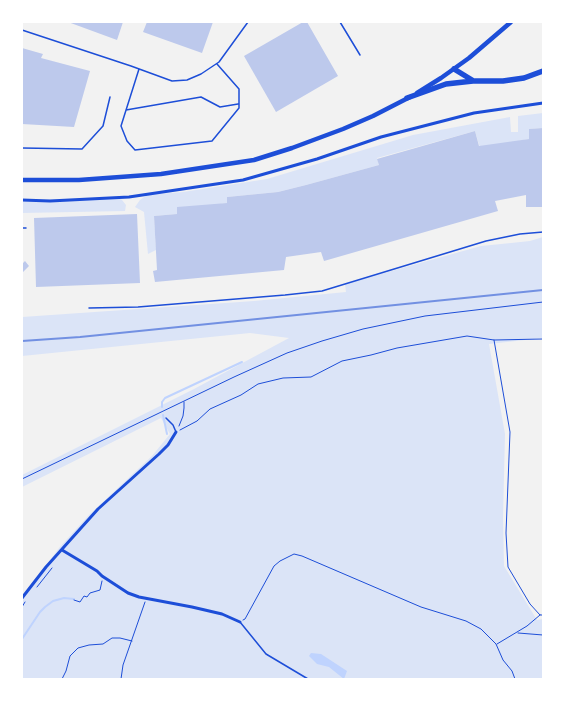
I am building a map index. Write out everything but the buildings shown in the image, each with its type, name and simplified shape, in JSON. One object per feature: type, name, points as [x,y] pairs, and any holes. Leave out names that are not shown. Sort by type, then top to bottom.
[{"type":"highway","points":[[454,69],[472,81]]},
{"type":"highway","points":[[407,98],[446,84],[472,81],[503,81],[524,78],[543,71]]},
{"type":"main road","points":[[22,180],[79,180],[160,174],[254,160],[273,155],[311,142],[373,116],[407,98],[454,69],[511,22]]},
{"type":"street","points":[[22,200],[50,201],[129,197],[243,180],[317,159],[381,137],[474,113],[543,103]]},
{"type":"street","points":[[22,598],[46,567],[98,509],[164,450],[176,432]]},
{"type":"street","points":[[62,550],[128,593],[222,614],[240,622]]},
{"type":"lane","points":[[22,30],[172,81],[187,80],[201,74],[217,64],[248,22]]},
{"type":"lane","points":[[340,22],[360,55]]},
{"type":"lane","points":[[139,69],[121,126],[126,141],[135,150],[212,140],[239,108],[239,89],[217,64]]},
{"type":"lane","points":[[126,110],[201,96],[220,107],[239,104]]},
{"type":"lane","points":[[22,148],[82,149],[103,126],[110,97]]},
{"type":"lane","points":[[89,308],[138,307],[322,291],[486,241],[520,234],[543,232]]},
{"type":"lane","points":[[166,418],[173,425],[176,432]]},
{"type":"lane","points":[[240,622],[266,654],[308,679]]},
{"type":"path","points":[[22,479],[183,401],[287,353],[322,341],[363,328],[424,316],[543,302]]},
{"type":"path","points":[[176,432],[197,421],[210,409],[241,395],[258,384],[282,378],[311,377],[342,361],[371,356],[397,348],[466,336],[494,340],[543,339]]},
{"type":"path","points":[[494,340],[510,432],[506,533],[508,567],[530,604],[540,615]]},
{"type":"path","points":[[176,432],[183,416],[183,401]]},
{"type":"path","points":[[245,619],[274,566],[280,560],[294,554],[302,556],[421,608],[466,621],[481,629],[496,644],[503,660],[512,671],[515,679]]},
{"type":"path","points":[[74,600],[80,602],[84,596],[86,597],[90,593],[100,590],[103,576]]},
{"type":"path","points":[[121,679],[123,665],[147,598]]},
{"type":"path","points":[[496,644],[527,626],[540,615],[543,615]]},
{"type":"path","points":[[516,633],[543,635]]},
{"type":"path","points":[[62,679],[70,656],[78,648],[89,645],[104,644],[112,638],[132,641]]},
{"type":"shaded area","points":[[543,113],[543,128],[529,129],[529,139],[480,148],[475,131],[377,158],[379,165],[306,185],[278,192],[227,197],[227,203],[178,210],[177,214],[154,216],[156,250],[148,254],[144,212],[135,207],[140,200],[147,195],[183,192],[267,179],[413,135],[510,117],[511,132],[518,132],[518,116]]},
{"type":"shaded area","points":[[118,198],[126,205],[125,211],[22,213],[22,200]]},
{"type":"shaded area","points":[[543,237],[543,338],[489,344],[505,434],[503,518],[504,566],[537,620],[543,619],[543,679],[22,679],[22,598],[59,548],[89,515],[152,456],[170,434],[161,418],[22,487],[22,475],[194,389],[289,338],[250,333],[22,356],[22,317],[254,301],[346,292],[345,284],[481,246],[530,241]]},
{"type":"water","points":[[311,653],[321,654],[347,671],[344,679],[329,667],[317,664],[309,656]]},
{"type":"waterway","points":[[162,407],[162,402],[165,398],[242,362]]},
{"type":"waterway","points":[[163,415],[167,434]]},
{"type":"waterway","points":[[22,639],[45,607],[53,601],[64,598],[74,599]]},
{"type":"railway","points":[[22,341],[80,337],[543,290]]}]
